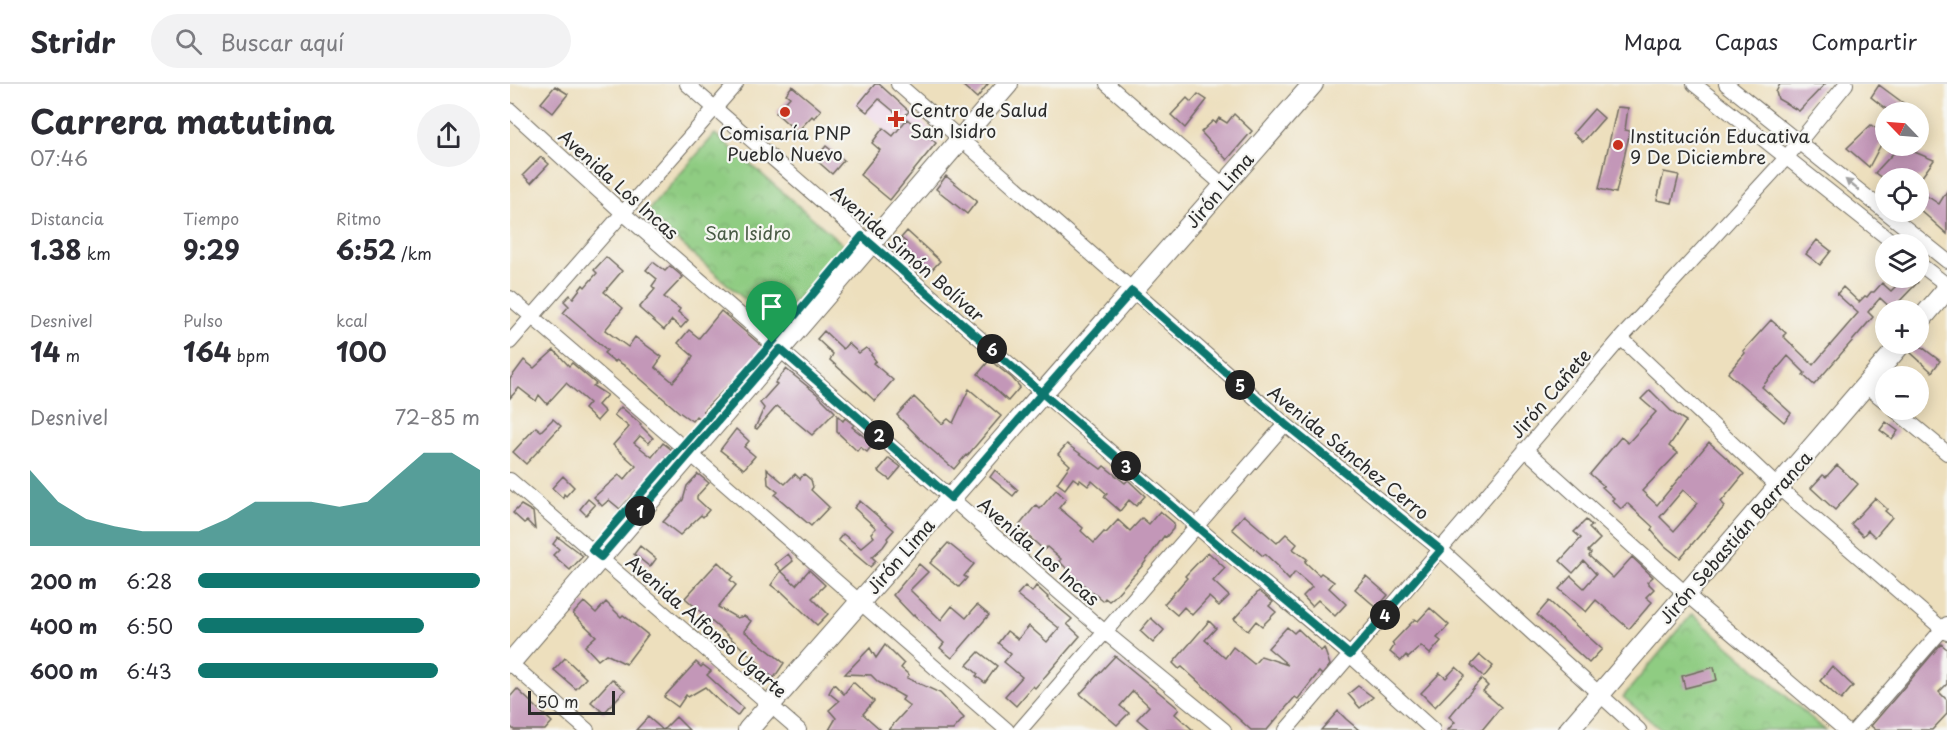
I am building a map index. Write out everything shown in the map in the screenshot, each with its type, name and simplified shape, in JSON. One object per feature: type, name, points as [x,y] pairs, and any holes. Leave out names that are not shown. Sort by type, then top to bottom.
[{"type":"street","name":"Avenida Simón Bolívar","points":[[687,84],[1197,527],[1350,655],[1433,730]]},
{"type":"street","points":[[510,342],[736,84]]},
{"type":"street","name":"Avenida Sánchez Cerro","points":[[898,84],[1285,424],[1441,550],[1639,730]]},
{"type":"street","points":[[510,646],[596,553],[776,346],[957,134],[993,84]]},
{"type":"street","points":[[957,134],[1008,84]]},
{"type":"street","points":[[1107,84],[1222,185]]},
{"type":"street","name":"Jirón Lima","points":[[748,730],[1312,84]]},
{"type":"street","points":[[1694,84],[1882,234]]},
{"type":"street","points":[[1726,84],[1947,261]]},
{"type":"street","name":"Jirón Cañete","points":[[1286,730],[1621,338],[1786,158],[1846,84]]},
{"type":"street","name":"Avenida Los Incas","points":[[510,110],[623,213],[1106,633],[1224,730]]},
{"type":"street","points":[[1929,272],[1947,287],[1929,309]]},
{"type":"street","points":[[510,298],[1007,730]]},
{"type":"street","points":[[1621,338],[1778,487],[1946,629],[1855,730]]},
{"type":"street","name":"Jirón Sebastián Barranca","points":[[1569,730],[1892,354]]},
{"type":"street","points":[[1866,385],[1875,393]]},
{"type":"street","points":[[1907,420],[1947,453]]},
{"type":"street","points":[[1020,730],[1285,424]]},
{"type":"street","points":[[1525,449],[1686,594],[1845,730]]},
{"type":"street","name":"Avenida Alfonso Ugarte","points":[[510,480],[799,730]]},
{"type":"street","points":[[587,730],[510,663],[596,553]]},
{"type":"shaded area","name":"Centro de Salud San Isidro","points":[[872,84],[880,84],[937,135],[938,144],[924,161],[854,104]]},
{"type":"green space","name":"San Isidro","points":[[715,134],[845,246],[774,325],[646,213]]},
{"type":"green space","points":[[1692,614],[1825,730],[1661,730],[1623,697]]},
{"type":"building","points":[[875,84],[879,84],[909,111],[903,119],[879,99],[867,112],[858,105]]},
{"type":"building","points":[[961,84],[988,84],[977,98]]},
{"type":"building","points":[[1780,84],[1825,84],[1799,111],[1778,99],[1776,92]]},
{"type":"building","points":[[1879,85],[1902,102],[1877,102],[1871,97]]},
{"type":"building","points":[[555,86],[568,94],[553,113],[541,103]]},
{"type":"building","points":[[792,86],[821,110],[797,132],[776,113],[790,97],[786,94]]},
{"type":"building","points":[[1198,94],[1207,100],[1185,128],[1171,115],[1187,98],[1191,102]]},
{"type":"building","points":[[1617,107],[1628,108],[1625,130],[1630,131],[1616,193],[1599,189]]},
{"type":"building","points":[[1594,109],[1604,118],[1583,142],[1573,133]]},
{"type":"building","points":[[1234,114],[1252,131],[1227,160],[1201,132],[1213,121],[1216,123],[1219,118],[1227,123]]},
{"type":"building","points":[[907,119],[936,143],[890,200],[860,175],[880,150],[872,143],[883,128],[893,136]]},
{"type":"building","points":[[1871,125],[1875,128],[1875,156],[1869,167],[1847,148]]},
{"type":"building","points":[[826,146],[844,160],[832,174],[815,159]]},
{"type":"building","points":[[1891,156],[1924,156],[1934,160],[1928,168],[1880,168]]},
{"type":"building","points":[[541,157],[549,164],[531,183],[523,175]]},
{"type":"building","points":[[1664,172],[1679,175],[1672,203],[1657,200]]},
{"type":"building","points":[[946,176],[977,201],[967,214],[936,189]]},
{"type":"building","points":[[1947,191],[1947,234],[1929,218],[1929,197],[1939,204]]},
{"type":"building","points":[[907,231],[940,261],[928,274],[900,249],[906,242],[901,238]]},
{"type":"building","points":[[1817,240],[1831,251],[1820,265],[1806,254]]},
{"type":"building","points":[[606,257],[622,271],[604,292],[623,308],[605,330],[628,347],[635,337],[662,357],[655,367],[673,382],[693,356],[678,343],[689,330],[699,338],[721,311],[763,347],[740,377],[738,376],[703,411],[706,413],[701,420],[696,416],[692,421],[679,412],[627,367],[616,360],[615,362],[604,353],[607,350],[563,313],[569,306],[564,301],[570,295],[573,298],[583,285],[585,287],[597,273],[594,270]]},
{"type":"building","points":[[653,262],[665,271],[670,266],[683,277],[664,297],[680,309],[678,312],[688,320],[681,328],[672,320],[664,330],[639,308],[655,289],[652,286],[657,279],[646,270]]},
{"type":"building","points":[[1843,287],[1859,302],[1878,288],[1888,288],[1891,291],[1894,288],[1912,288],[1901,300],[1880,298],[1875,300],[1875,304],[1868,312],[1873,317],[1814,385],[1788,356],[1762,387],[1791,413],[1784,422],[1728,373],[1745,353],[1743,351],[1771,320],[1786,333],[1783,336],[1813,365],[1858,313],[1837,294]]},
{"type":"building","points":[[824,331],[843,349],[848,343],[859,353],[866,348],[876,361],[873,363],[893,380],[875,401],[830,360],[833,354],[817,339]]},
{"type":"building","points":[[554,350],[569,366],[572,363],[596,384],[593,386],[607,395],[598,405],[605,412],[597,421],[584,409],[589,403],[566,383],[547,404],[539,395],[536,401],[519,388],[510,398],[510,379],[524,360],[534,368]]},
{"type":"building","points":[[1929,352],[1940,361],[1932,372],[1929,366],[1925,366],[1912,354]]},
{"type":"building","points":[[988,362],[992,362],[1020,387],[1008,401],[978,374]]},
{"type":"building","points":[[786,369],[835,412],[812,435],[777,406],[757,429],[755,428],[764,408],[760,403],[777,384],[775,383]]},
{"type":"building","points":[[969,389],[1001,416],[954,469],[926,445],[897,415],[914,397],[942,424],[948,419],[953,423]]},
{"type":"building","points":[[1650,390],[1673,413],[1686,421],[1669,446],[1678,453],[1642,491],[1657,505],[1709,442],[1744,474],[1721,502],[1725,506],[1680,558],[1665,546],[1651,530],[1653,527],[1627,503],[1621,509],[1612,500],[1614,498],[1602,487],[1604,486],[1590,474],[1621,437],[1628,443],[1656,412],[1641,399]],"holes":[[[1683,490],[1698,503],[1674,531],[1660,517]]]},
{"type":"building","points":[[621,407],[653,438],[649,443],[640,436],[634,443],[652,457],[663,443],[672,450],[649,480],[620,509],[609,500],[602,506],[594,497],[619,475],[624,480],[636,466],[613,445],[629,427],[614,415]]},
{"type":"building","points":[[837,415],[843,421],[845,418],[854,425],[852,427],[873,444],[867,452],[860,447],[857,451],[837,432]]},
{"type":"building","points":[[553,419],[561,426],[526,464],[513,452],[536,427],[541,431]]},
{"type":"building","points":[[1886,422],[1898,431],[1892,439],[1880,430]]},
{"type":"building","points":[[736,429],[749,441],[744,447],[755,456],[744,469],[720,450]]},
{"type":"building","points":[[1067,444],[1101,469],[1104,466],[1125,483],[1128,480],[1145,496],[1136,506],[1129,500],[1120,511],[1104,497],[1107,494],[1092,481],[1088,486],[1073,478],[1065,489],[1057,483],[1070,465],[1058,454]]},
{"type":"building","points":[[889,458],[901,467],[890,480],[878,471]]},
{"type":"building","points":[[1837,465],[1858,484],[1835,510],[1811,488]]},
{"type":"building","points":[[767,469],[785,484],[795,474],[800,479],[804,474],[811,480],[813,487],[811,490],[829,507],[811,526],[775,495],[778,492],[768,484]]},
{"type":"building","points":[[995,470],[1018,490],[1013,496],[990,477]]},
{"type":"building","points":[[698,474],[709,483],[697,499],[709,510],[680,535],[663,522],[683,500],[687,486]]},
{"type":"building","points":[[563,476],[574,487],[566,496],[564,494],[563,498],[552,488]]},
{"type":"building","points":[[1056,490],[1066,499],[1059,508],[1083,528],[1081,531],[1094,543],[1118,520],[1130,531],[1142,518],[1149,524],[1160,511],[1174,523],[1173,529],[1166,537],[1164,536],[1143,565],[1114,597],[1109,601],[1105,598],[1103,601],[1067,571],[1059,561],[1061,559],[1047,547],[1044,550],[1018,527],[1036,505],[1040,509]]},
{"type":"building","points":[[1875,498],[1892,517],[1875,537],[1868,530],[1863,536],[1851,524]]},
{"type":"building","points":[[588,499],[595,505],[586,515],[580,509]]},
{"type":"building","points":[[860,501],[894,530],[883,547],[872,557],[876,561],[870,567],[838,540],[843,534],[861,548],[874,537],[871,533],[876,528],[854,508]]},
{"type":"building","points":[[521,505],[533,512],[535,529],[513,513]]},
{"type":"building","points":[[1244,515],[1277,543],[1286,534],[1297,544],[1293,549],[1307,559],[1305,562],[1319,575],[1321,573],[1334,582],[1329,588],[1346,604],[1335,616],[1318,600],[1312,606],[1303,596],[1312,587],[1295,572],[1289,580],[1265,554],[1263,556],[1232,529]]},
{"type":"building","points":[[1586,520],[1592,526],[1589,528],[1600,539],[1588,551],[1591,553],[1589,556],[1613,578],[1632,557],[1653,577],[1647,582],[1654,589],[1646,597],[1652,602],[1629,629],[1596,600],[1586,612],[1559,589],[1571,576],[1584,588],[1596,574],[1584,561],[1573,573],[1560,561],[1581,538],[1574,532]]},
{"type":"building","points":[[558,537],[583,556],[570,570],[553,555],[559,549],[553,544]]},
{"type":"building","points":[[948,543],[974,564],[964,576],[967,578],[959,587],[930,563]]},
{"type":"building","points":[[640,546],[656,559],[650,567],[634,554]]},
{"type":"building","points":[[1208,552],[1225,568],[1213,581],[1229,596],[1219,606],[1209,597],[1192,615],[1184,607],[1177,615],[1164,604],[1187,578],[1185,576]]},
{"type":"building","points":[[788,554],[793,561],[781,571],[775,564]]},
{"type":"building","points":[[718,562],[733,576],[730,580],[736,585],[718,607],[737,618],[744,616],[751,621],[744,631],[784,663],[774,678],[685,598]]},
{"type":"building","points":[[919,564],[928,572],[910,590],[941,620],[952,606],[966,618],[977,605],[989,615],[952,658],[940,648],[944,643],[893,595]]},
{"type":"building","points":[[809,570],[825,585],[812,598],[828,614],[817,625],[781,591],[771,585],[781,571],[796,585]]},
{"type":"building","points":[[1366,576],[1388,595],[1377,608],[1355,589]]},
{"type":"building","points":[[1025,586],[1032,592],[1036,586],[1072,619],[1067,624],[1080,636],[1035,688],[1033,686],[1016,706],[1005,696],[1022,677],[1004,662],[1011,654],[998,643],[1007,631],[1018,639],[1029,626],[1047,642],[1059,628],[1017,595]]},
{"type":"building","points":[[1259,591],[1273,602],[1269,606],[1276,612],[1262,626],[1256,621],[1248,631],[1234,619]]},
{"type":"building","points":[[1549,601],[1602,649],[1589,663],[1537,615]]},
{"type":"building","points":[[584,602],[596,613],[606,602],[621,617],[623,615],[648,635],[626,664],[606,654],[598,660],[585,646],[596,636],[573,614]]},
{"type":"building","points":[[1430,608],[1449,625],[1437,638],[1441,641],[1430,654],[1421,646],[1401,661],[1390,652],[1394,646],[1392,643],[1415,619],[1418,621]]},
{"type":"building","points":[[1151,618],[1164,630],[1153,643],[1140,631]]},
{"type":"building","points":[[1209,621],[1216,628],[1205,640],[1225,658],[1233,647],[1254,664],[1261,656],[1288,665],[1268,648],[1287,627],[1294,633],[1298,629],[1321,651],[1324,648],[1330,665],[1322,675],[1319,672],[1298,699],[1295,697],[1267,730],[1251,730],[1182,667],[1179,669],[1173,663]]},
{"type":"building","points":[[1941,644],[1947,649],[1947,684],[1939,692],[1947,700],[1947,714],[1932,730],[1876,730],[1871,726]]},
{"type":"building","points":[[885,645],[904,664],[901,668],[909,675],[907,678],[940,693],[964,718],[953,730],[888,730],[910,706],[902,700],[904,697],[878,682],[871,675],[845,674],[870,648],[876,658]]},
{"type":"building","points":[[979,652],[997,666],[985,683],[967,665]]},
{"type":"building","points":[[1480,655],[1493,666],[1484,677],[1471,665]]},
{"type":"building","points":[[1115,656],[1179,709],[1175,714],[1193,730],[1150,730],[1137,719],[1149,706],[1133,691],[1120,706],[1129,713],[1117,725],[1080,694]]},
{"type":"building","points":[[565,658],[586,678],[576,689],[554,670]]},
{"type":"building","points":[[696,662],[711,671],[707,675],[743,708],[737,716],[705,687],[688,697],[686,695],[678,707],[664,697]]},
{"type":"building","points":[[1832,666],[1853,686],[1841,700],[1820,681]]},
{"type":"building","points":[[1456,667],[1465,675],[1435,707],[1421,693],[1440,673],[1446,678]]},
{"type":"building","points":[[1714,667],[1717,680],[1685,688],[1682,676]]},
{"type":"building","points":[[612,679],[625,690],[604,713],[591,702]]},
{"type":"building","points":[[1481,679],[1488,686],[1483,691],[1501,707],[1482,730],[1448,730],[1455,722],[1449,717]]},
{"type":"building","points":[[853,682],[874,701],[863,714],[881,730],[829,730],[836,718],[829,710],[839,701],[829,693],[834,684],[844,694]]},
{"type":"building","points":[[1358,686],[1373,697],[1360,708],[1348,694]]},
{"type":"building","points":[[517,689],[552,722],[545,730],[514,730],[510,726],[510,697]]},
{"type":"building","points":[[1338,711],[1346,719],[1359,730],[1321,730]]},
{"type":"building","points":[[648,717],[663,730],[636,730]]},
{"type":"building","points":[[676,717],[689,730],[663,730]]},
{"type":"place","name":"Comisaría PNP Pueblo Nuevo","points":[[785,112]]},
{"type":"place","name":"Centro de Salud San Isidro","points":[[896,119]]},
{"type":"place","name":"Institución Educativa 9 De Diciembre","points":[[1618,145]]},
{"type":"route","points":[[772,343],[592,550],[601,557],[780,349],[951,498],[1042,393],[1350,655],[1441,550],[1285,424],[1132,291],[1042,393],[862,236],[772,343]]}]
